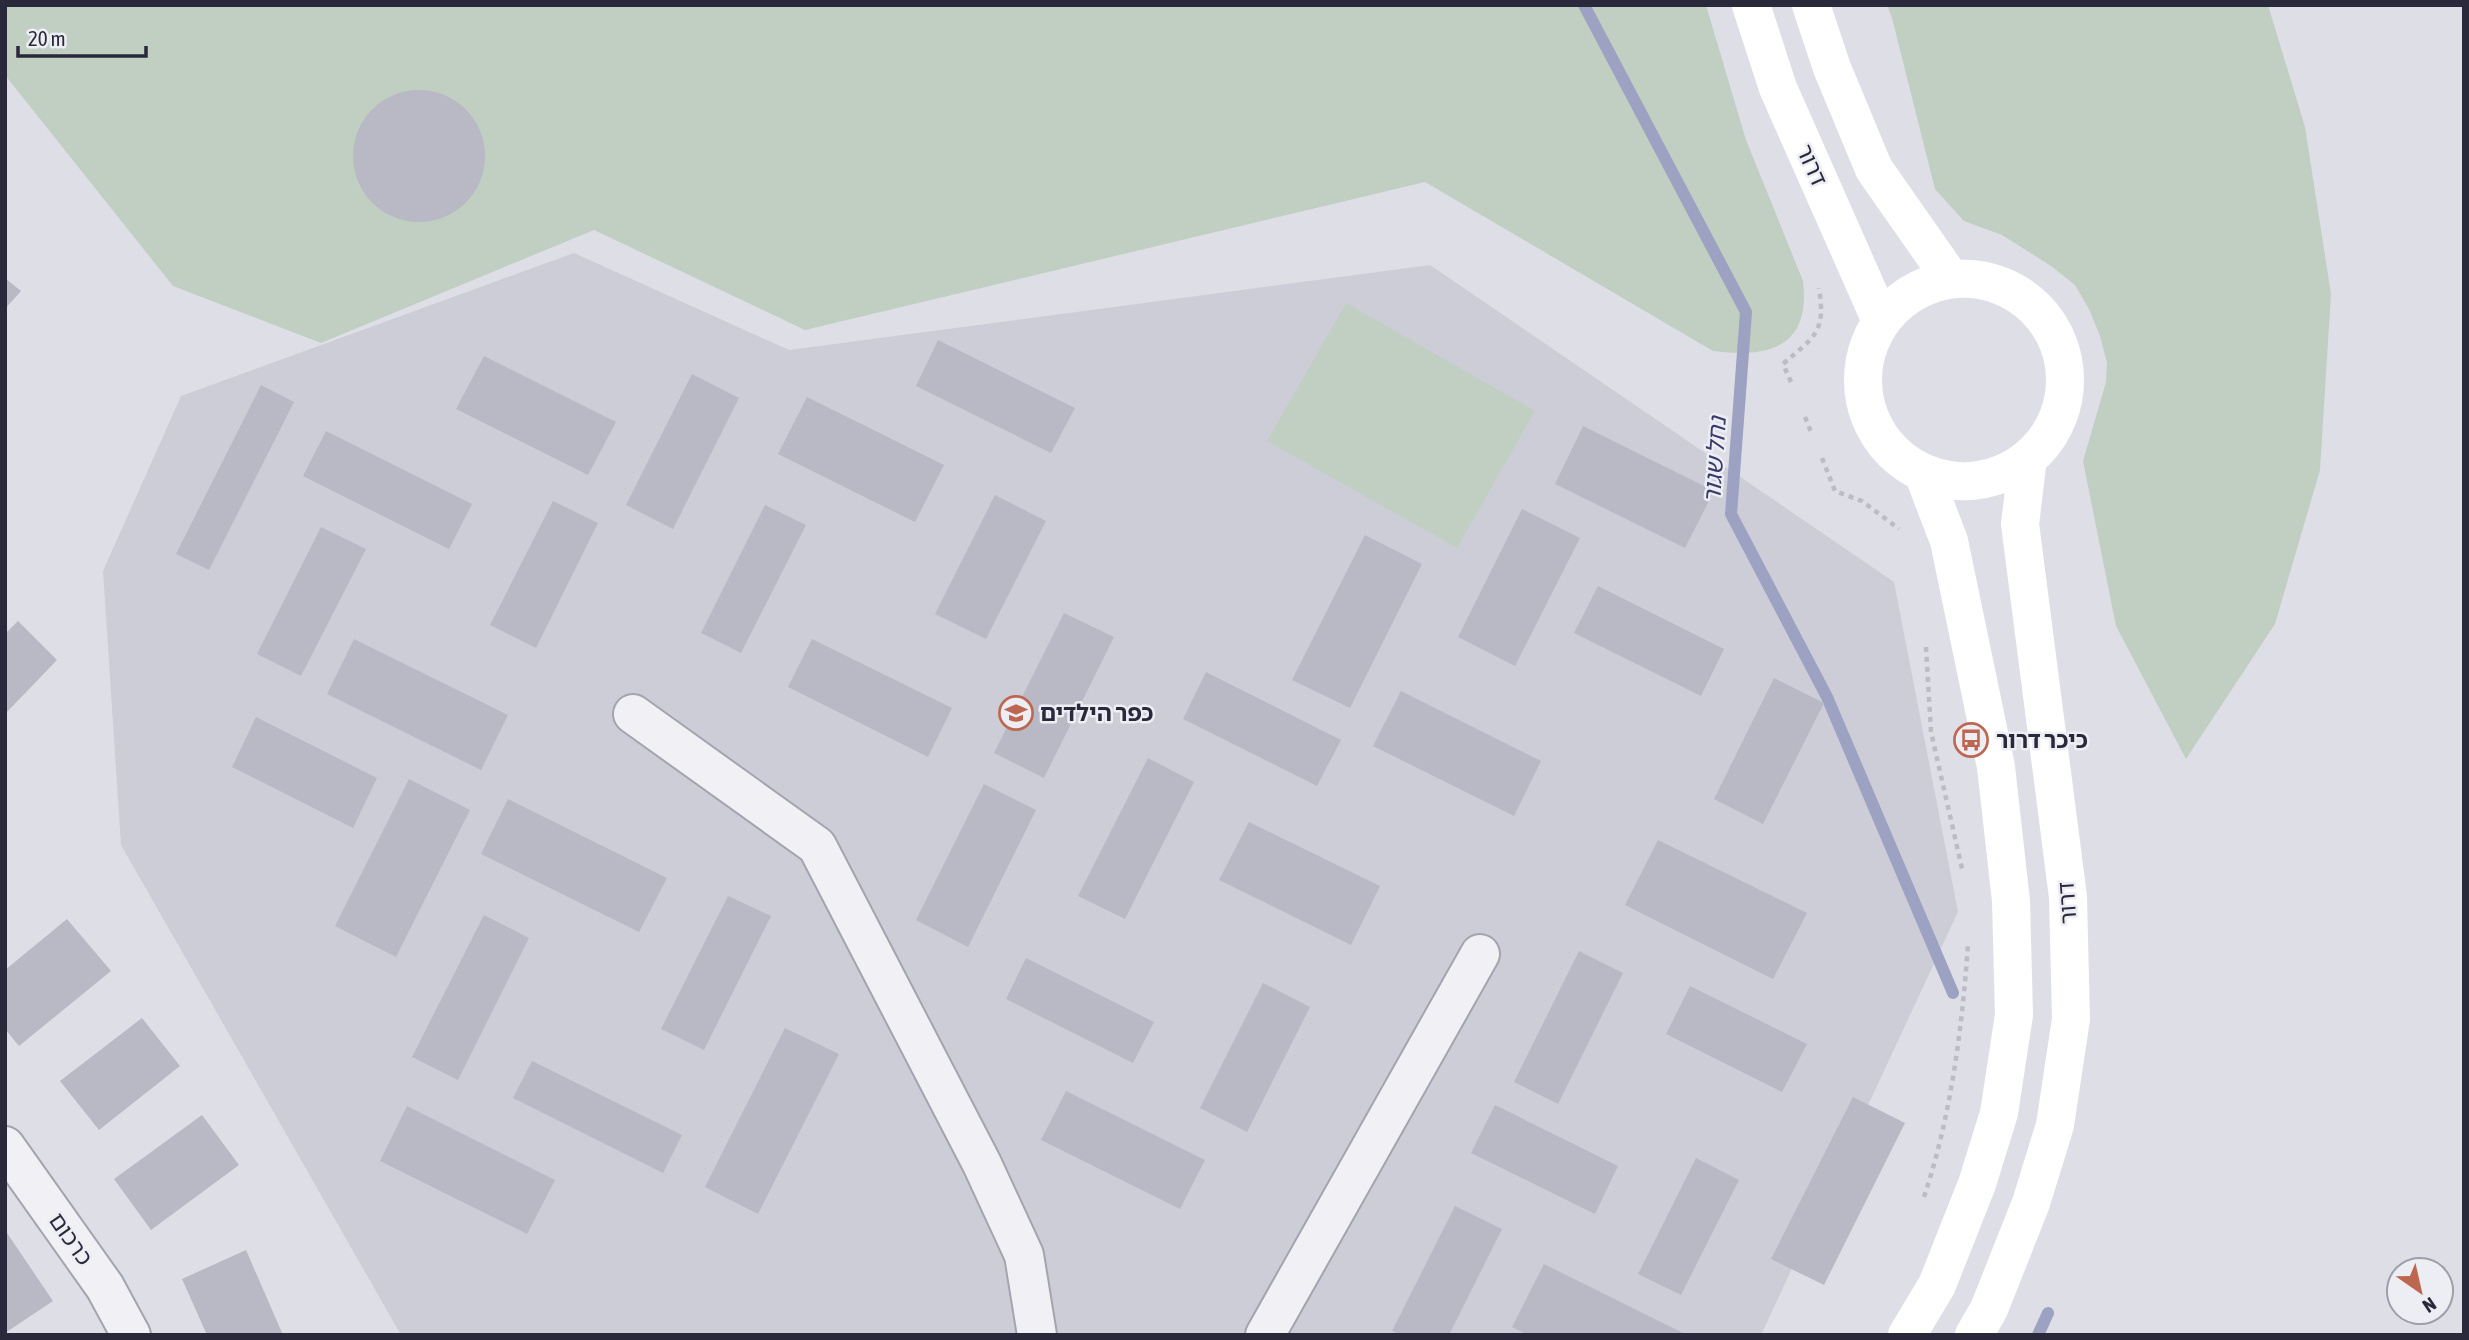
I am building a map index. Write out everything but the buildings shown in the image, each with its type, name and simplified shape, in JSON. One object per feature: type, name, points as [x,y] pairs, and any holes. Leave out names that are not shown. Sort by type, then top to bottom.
[{"type":"street","name":"דרור","points":[[1751,5],[1778,88],[1881,321]]},
{"type":"street","points":[[1811,5],[1832,68],[1874,169],[1951,279]]},
{"type":"street","points":[[1951,279],[1975,279],[1998,284],[2019,294],[2038,309],[2052,328],[2062,350],[2064,397],[2057,420],[2045,440],[2014,468],[1978,480],[1959,481],[1923,473],[1903,461],[1887,446],[1874,428],[1866,407],[1863,385],[1864,362],[1870,341],[1881,321],[1895,305],[1912,293],[1930,284],[1951,279]]},
{"type":"street","name":"דרור","points":[[1974,1335],[1989,1309],[2035,1191],[2055,1125],[2071,1019],[2068,897],[2020,524],[2028,458]]},
{"type":"street","points":[[1907,1335],[1937,1285],[1977,1184],[1998,1113],[2014,1015],[2011,901],[1996,767],[1950,541],[1923,473]]},
{"type":"street","points":[[633,714],[817,846],[982,1164],[1024,1255],[1037,1335]]},
{"type":"street","points":[[1265,1335],[1480,954]]},
{"type":"street","name":"כרכום","points":[[5,1146],[105,1287],[131,1335]]},
{"type":"path","points":[[1791,382],[1783,364],[1811,340],[1819,327],[1823,314],[1818,286]]},
{"type":"path","points":[[1805,417],[1811,432]]},
{"type":"path","points":[[1822,458],[1835,491],[1862,501],[1903,533]]},
{"type":"path","points":[[1926,641],[1931,732],[1964,876]]},
{"type":"path","points":[[1923,1199],[1939,1150],[1961,1024],[1968,939]]},
{"type":"shaded area","name":"כפר הילדים","points":[[574,253],[789,350],[1430,265],[1894,582],[1958,912],[1761,1335],[401,1335],[121,845],[103,571],[181,396]]},
{"type":"green space","points":[[5,5],[1706,5],[1746,140],[1803,281],[1804,304],[1793,334],[1782,344],[1768,350],[1751,352],[1713,351],[1425,182],[805,330],[594,230],[321,343],[173,286],[5,75]]},
{"type":"green space","points":[[1887,5],[2268,5],[2305,127],[2331,294],[2320,470],[2275,624],[2186,759],[2116,626],[2083,461],[2106,382],[2107,363],[2100,336],[2075,285],[2051,266],[2002,235],[1964,221],[1935,189]]},
{"type":"green space","points":[[1346,303],[1535,411],[1457,548],[1267,441]]},
{"type":"waterway","name":"נחל שגור","points":[[1584,5],[1746,312],[1731,514],[1827,697],[1953,993]]},
{"type":"waterway","name":"נחל שגור","points":[[2038,1335],[2048,1313]]},
{"type":"place","name":"כפר הילדים","points":[[1016,713]]},
{"type":"place","name":"כיכר דרור","points":[[1971,740]]}]
